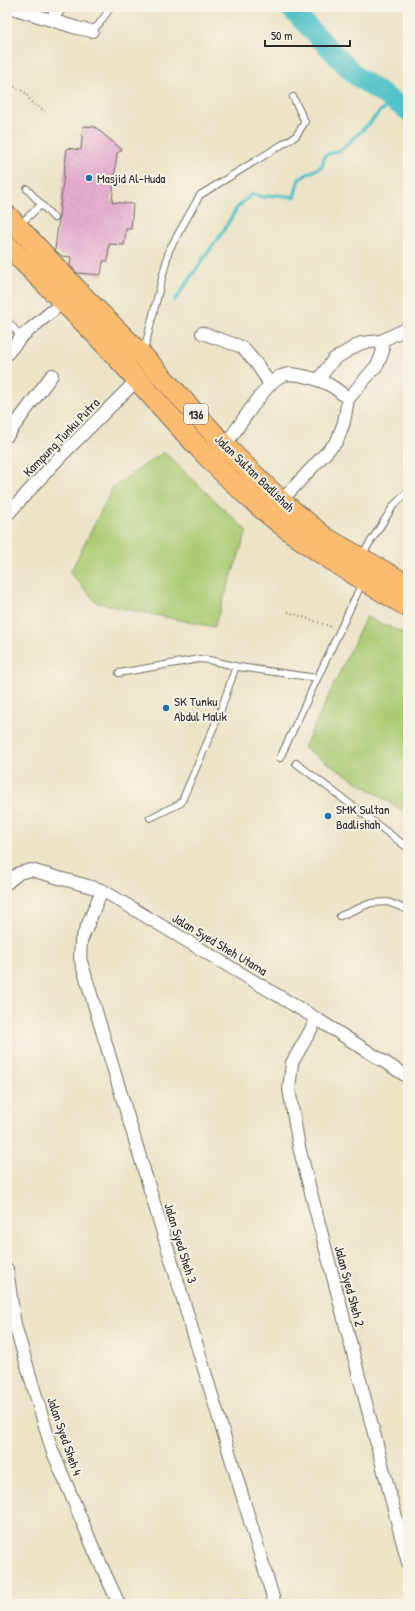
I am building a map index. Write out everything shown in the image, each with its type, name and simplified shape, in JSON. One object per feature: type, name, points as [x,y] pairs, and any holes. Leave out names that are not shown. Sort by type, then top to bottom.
[{"type":"main road","name":"Jalan Sultan Badlishah","points":[[13,220],[81,294],[143,356],[225,446],[282,501],[326,538],[408,586]]},
{"type":"main road","name":"Jalan Sultan Badlishah","points":[[7,245],[98,337],[218,467],[260,507],[296,536],[330,560],[408,607]]},
{"type":"street","points":[[10,7],[92,31]]},
{"type":"street","points":[[51,20],[60,7]]},
{"type":"street","points":[[7,354],[21,337],[63,302]]},
{"type":"street","points":[[318,380],[334,359],[361,343],[381,341],[408,328]]},
{"type":"street","points":[[202,333],[242,346],[270,384]]},
{"type":"street","points":[[282,501],[337,441],[344,422],[348,399],[378,364],[383,351],[381,341]]},
{"type":"street","points":[[225,446],[270,384],[280,376],[291,374],[318,380],[335,387],[348,399]]},
{"type":"street","points":[[7,436],[52,375]]},
{"type":"street","name":"Kampung Tunku Putra","points":[[7,515],[58,459],[137,380]]},
{"type":"street","name":"Jalan Syed Sheh Utama","points":[[7,883],[19,873],[31,870],[102,890],[317,1019],[408,1077]]},
{"type":"street","name":"Jalan Syed Sheh 3","points":[[102,890],[81,941],[80,958],[275,1604]]},
{"type":"street","name":"Jalan Syed Sheh 2","points":[[317,1019],[292,1063],[289,1089],[299,1147],[408,1563]]},
{"type":"street","name":"Jalan Syed Sheh 4","points":[[7,1269],[16,1325],[52,1450],[95,1552],[120,1604]]},
{"type":"lane","points":[[92,31],[111,7]]},
{"type":"lane","points":[[143,356],[169,250],[200,195],[296,136],[305,122],[293,97]]},
{"type":"lane","points":[[27,189],[54,218]]},
{"type":"lane","points":[[13,220],[42,205]]},
{"type":"lane","points":[[7,320],[21,337]]},
{"type":"lane","points":[[360,558],[394,505],[408,492]]},
{"type":"lane","points":[[280,758],[339,630],[364,580]]},
{"type":"lane","points":[[119,673],[198,659],[317,678]]},
{"type":"lane","points":[[150,818],[181,803],[219,715],[236,666]]},
{"type":"lane","points":[[296,763],[408,848]]},
{"type":"lane","points":[[340,916],[371,903],[388,902],[408,910]]},
{"type":"path","points":[[7,83],[26,93],[31,102],[45,111]]},
{"type":"path","points":[[288,612],[339,630]]},
{"type":"green space","points":[[164,452],[247,531],[214,627],[97,603],[70,573],[113,487]]},
{"type":"green space","points":[[366,617],[408,635],[408,814],[304,748]]},
{"type":"building","name":"Masjid Al-Huda","points":[[83,126],[95,127],[122,150],[117,153],[112,202],[133,204],[131,229],[126,229],[124,245],[109,244],[108,261],[103,261],[101,275],[77,273],[70,265],[71,257],[62,256],[55,250],[67,148],[81,150]]},
{"type":"waterway","points":[[289,7],[357,77],[408,111]]},
{"type":"waterway","points":[[175,300],[222,233],[237,208],[252,194],[263,197],[277,195],[294,197],[299,179],[322,166],[325,155],[341,150],[370,123],[380,111],[395,102]]},
{"type":"place","name":"Masjid Al-Huda","points":[[89,178]]},
{"type":"place","name":"SK Tunku Abdul Malik","points":[[166,708]]},
{"type":"place","name":"SMK Sultan Badlishah","points":[[328,816]]}]
